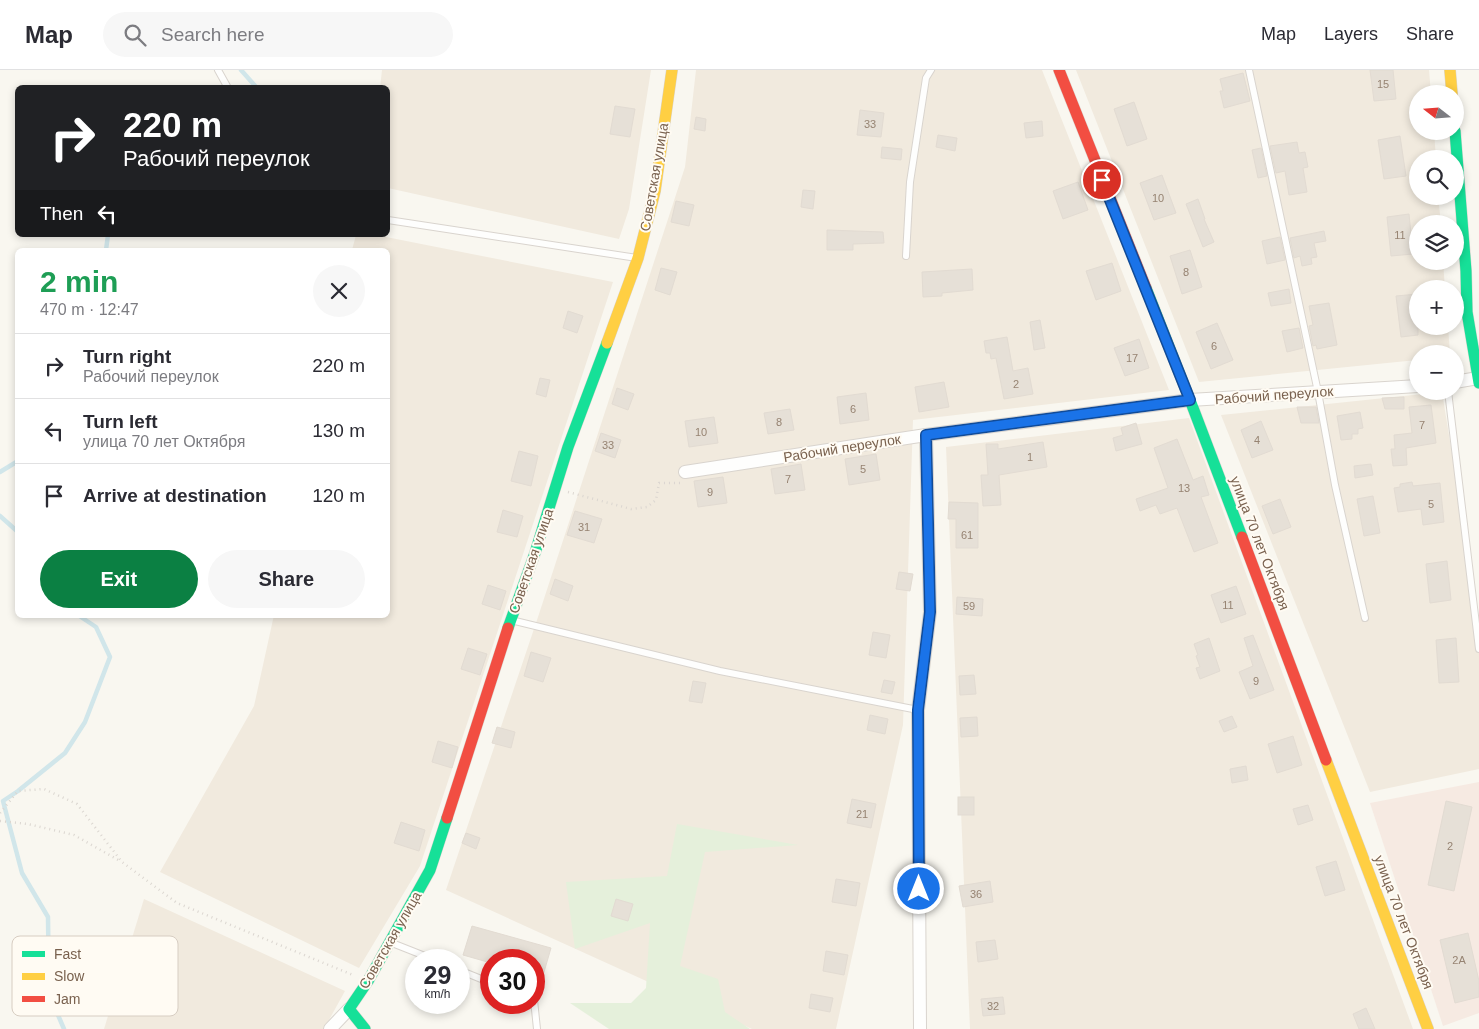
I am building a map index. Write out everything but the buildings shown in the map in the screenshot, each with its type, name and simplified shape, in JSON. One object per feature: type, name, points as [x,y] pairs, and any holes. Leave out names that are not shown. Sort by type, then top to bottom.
[{"type":"street","name":"Советская улица","points":[[330,1029],[349,1009],[368,981],[430,870],[511,620],[535,553],[568,447],[638,258],[654,191],[672,70]]},
{"type":"street","name":"улица 70 лет Октября","points":[[1059,70],[1190,400],[1428,1029]]},
{"type":"street","points":[[1450,70],[1451,85]]},
{"type":"street","points":[[1456,140],[1466,271],[1479,380],[1464,381]]},
{"type":"street","name":"Рабочий переулок","points":[[685,472],[926,435],[1190,400],[1409,387]]},
{"type":"street","points":[[920,1029],[918,710],[930,612],[926,435]]},
{"type":"street","points":[[349,1009],[364,1029]]},
{"type":"lane","points":[[218,70],[226,85]]},
{"type":"lane","points":[[906,256],[910,182],[926,78],[930,70]]},
{"type":"lane","points":[[1249,70],[1318,392],[1335,485],[1365,618]]},
{"type":"lane","points":[[390,220],[638,258]]},
{"type":"lane","points":[[1449,400],[1479,650]]},
{"type":"lane","points":[[511,620],[720,671],[918,710]]},
{"type":"lane","points":[[390,942],[408,949]]},
{"type":"lane","points":[[535,1014],[536,1029]]},
{"type":"path","points":[[555,488],[631,509],[647,507],[656,500],[659,483],[680,483],[685,472]]},
{"type":"path","points":[[0,814],[18,791],[44,790],[77,804],[122,862]]},
{"type":"path","points":[[0,821],[28,824],[74,835],[122,862],[177,903],[368,981]]},
{"type":"shaded area","points":[[382,70],[651,70],[629,209],[619,239],[390,188],[390,85],[380,85]]},
{"type":"shaded area","points":[[696,70],[1042,70],[1169,390],[913,420],[903,725],[836,1029],[752,1029],[446,890],[539,614],[685,167]]},
{"type":"shaded area","points":[[1076,70],[1429,70],[1430,85],[1409,85],[1409,140],[1435,140],[1435,150],[1409,150],[1409,205],[1439,205],[1440,215],[1409,215],[1409,270],[1444,270],[1444,280],[1409,280],[1409,335],[1449,335],[1449,345],[1409,345],[1409,361],[1199,382]]},
{"type":"shaded area","points":[[355,237],[386,237],[613,282],[420,866],[359,968],[160,872],[254,706],[273,618],[390,618],[390,248],[353,248]]},
{"type":"shaded area","points":[[1409,395],[1409,400],[1443,400],[1479,621],[1479,769],[1370,792],[1221,415]]},
{"type":"shaded area","points":[[1189,418],[1413,1029],[970,1029],[946,447]]},
{"type":"shaded area","points":[[1479,782],[1479,1013],[1443,1026],[1370,803]]},
{"type":"shaded area","points":[[144,899],[345,991],[324,1029],[104,1029],[108,1016],[178,1016],[178,936],[133,936]]},
{"type":"green space","points":[[677,824],[798,845],[705,852],[680,966],[718,979],[725,1012],[750,1029],[609,1029],[570,1003],[631,1003],[646,988],[650,923],[575,949],[566,882],[667,876]]},
{"type":"waterway","points":[[241,70],[254,85]]},
{"type":"waterway","points":[[106,248],[108,237]]},
{"type":"waterway","points":[[0,472],[15,463]]},
{"type":"waterway","points":[[0,516],[15,529]]},
{"type":"waterway","points":[[48,936],[48,917],[22,873],[3,801],[65,753],[85,722],[110,657],[96,627],[82,618]]},
{"type":"waterway","points":[[58,1016],[64,1029]]},
{"type":"traffic: fast","points":[[1456,140],[1466,271],[1467,312],[1479,383]]},
{"type":"traffic: fast","points":[[1146,288],[1242,537]]},
{"type":"traffic: fast","points":[[508,628],[535,553],[568,447],[607,343]]},
{"type":"traffic: fast","points":[[365,1029],[349,1009],[368,981],[430,870],[447,818]]},
{"type":"traffic: slow","points":[[607,343],[638,258],[655,191],[672,70]]},
{"type":"traffic: slow","points":[[1450,70],[1451,85]]},
{"type":"traffic: slow","points":[[1326,760],[1428,1029]]},
{"type":"traffic: jam","points":[[1059,70],[1146,288]]},
{"type":"traffic: jam","points":[[1242,537],[1326,760]]},
{"type":"traffic: jam","points":[[447,818],[508,628]]},
{"type":"route","points":[[919,889],[918,710],[930,612],[926,435],[1190,400],[1102,180]]}]
